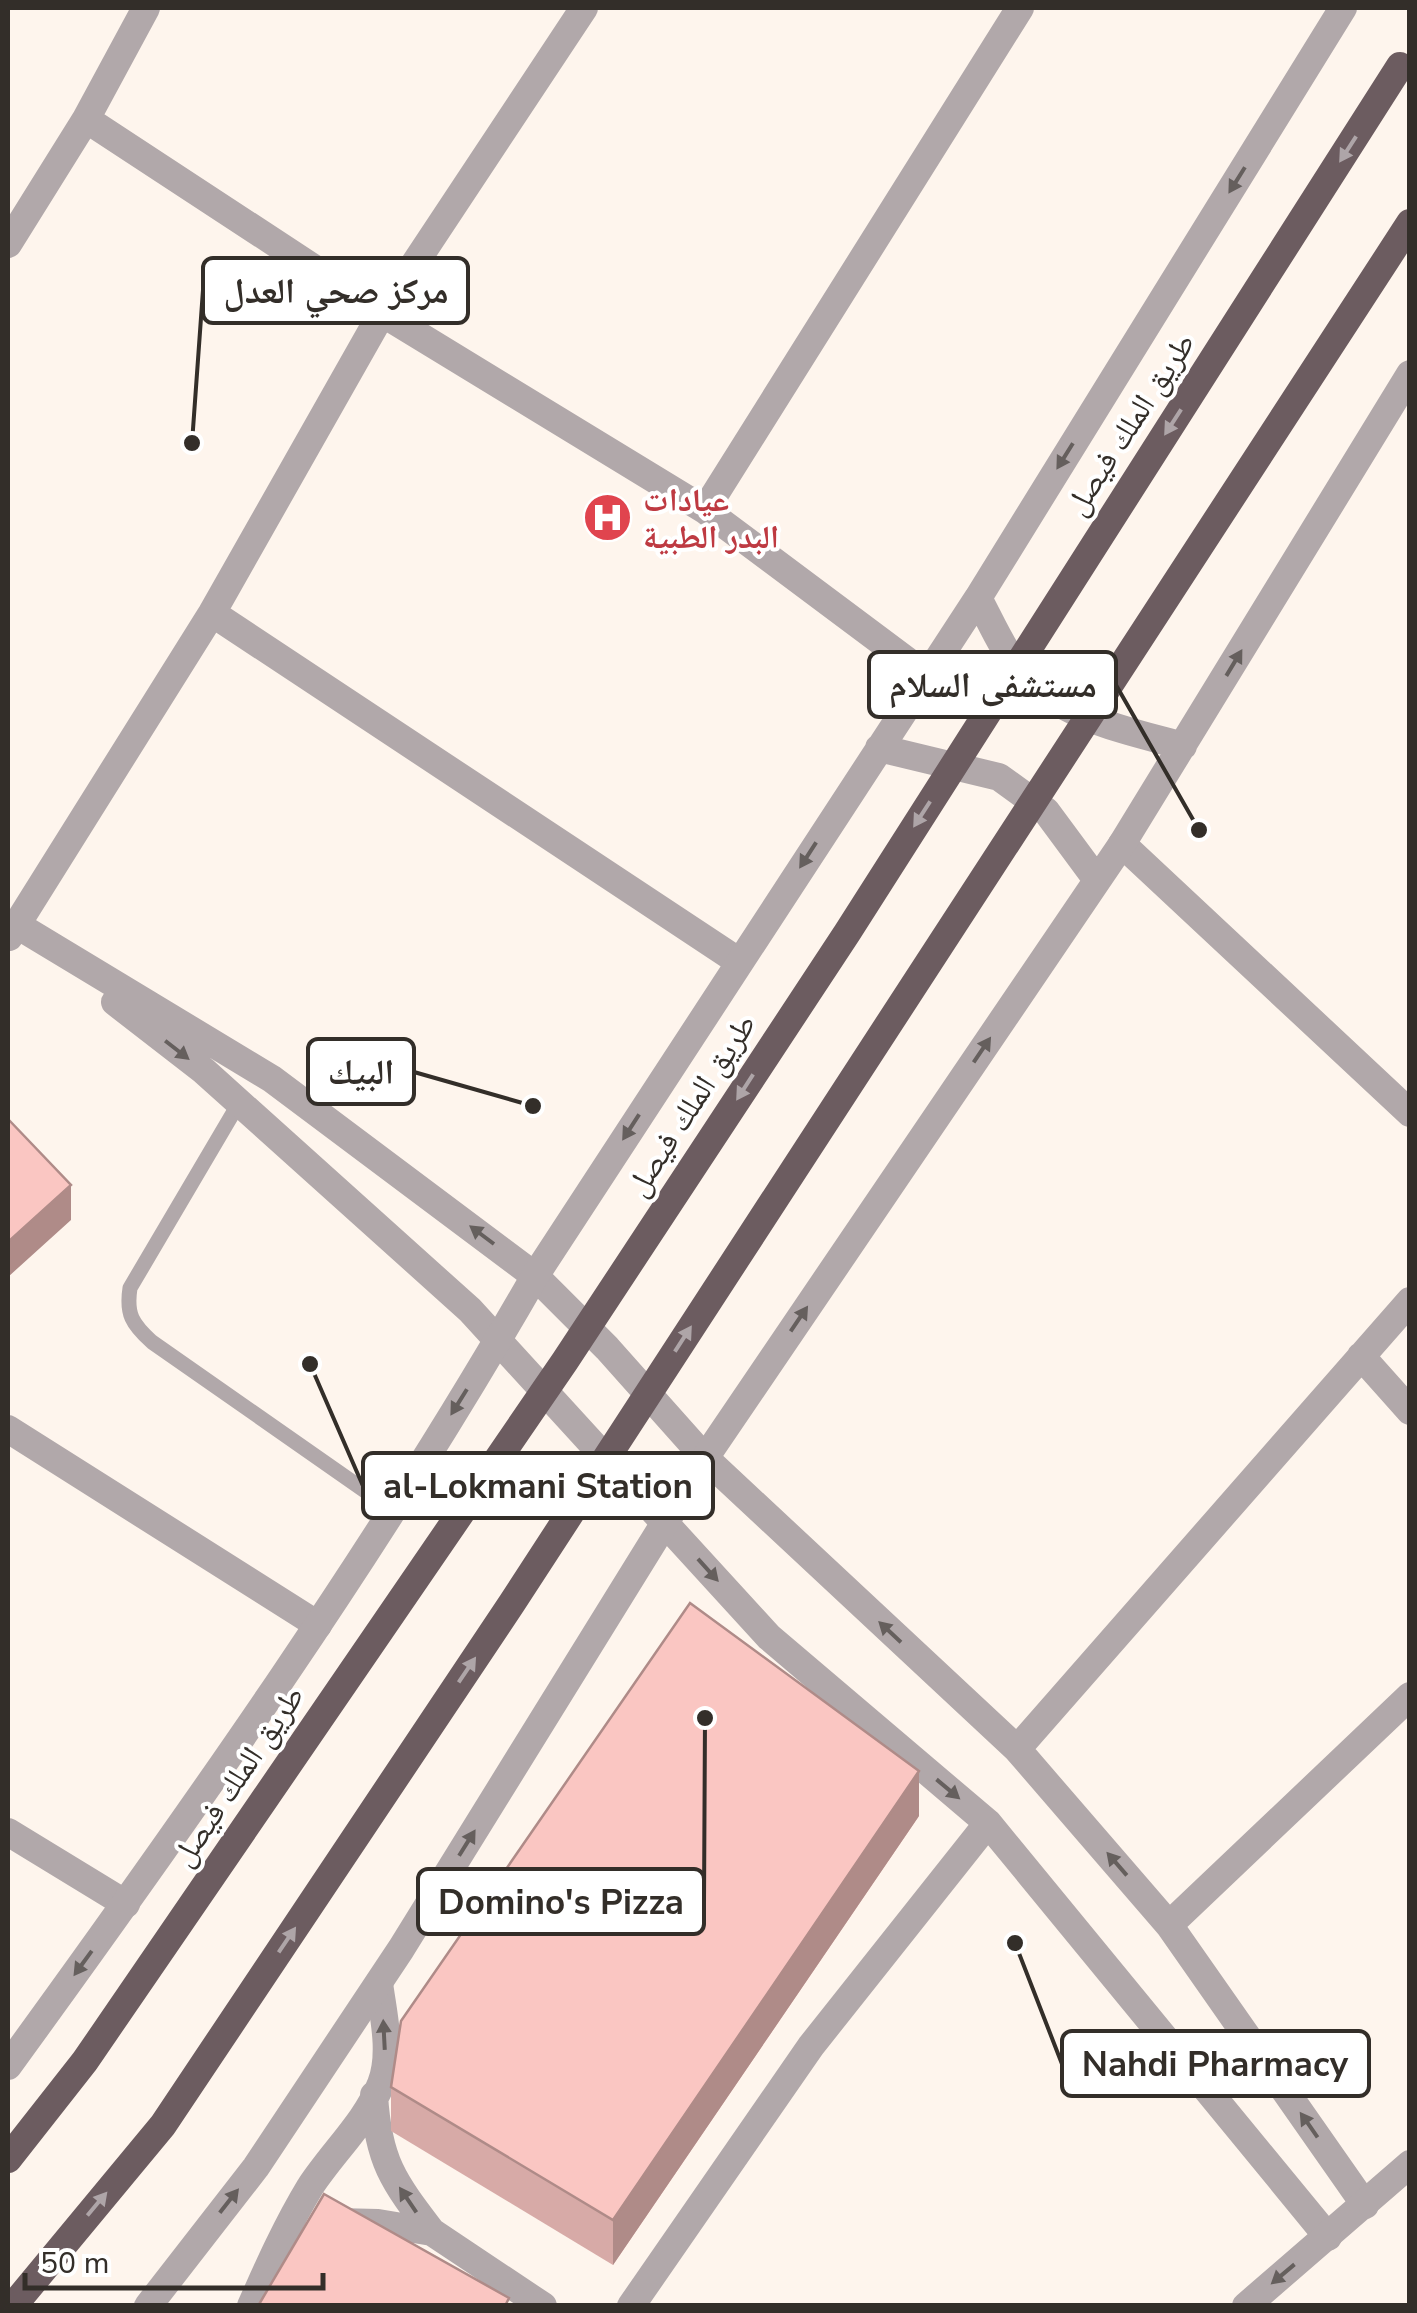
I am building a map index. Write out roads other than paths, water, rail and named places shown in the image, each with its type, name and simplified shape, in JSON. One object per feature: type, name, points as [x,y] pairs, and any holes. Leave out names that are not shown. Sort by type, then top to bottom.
[{"type":"highway","name":"طريق الملك فيصل","points":[[8,2159],[85,2062],[565,1360],[857,916],[1400,66]]},
{"type":"highway","points":[[12,2306],[163,2125],[512,1602],[1410,223]]},
{"type":"street","points":[[8,244],[86,119],[146,8]]},
{"type":"street","points":[[11,928],[212,613],[382,313],[584,8]]},
{"type":"street","points":[[705,510],[1020,8]]},
{"type":"street","points":[[8,2066],[126,1904],[318,1625],[535,1276],[978,598],[1343,8]]},
{"type":"street","points":[[86,119],[382,313],[705,510],[926,675]]},
{"type":"street","points":[[148,2306],[256,2168],[379,1983],[705,1458],[1122,844],[1410,374]]},
{"type":"street","points":[[978,598],[1016,667],[1058,703],[1104,724],[1183,746]]},
{"type":"street","points":[[212,613],[738,962]]},
{"type":"street","points":[[878,748],[999,777],[1046,811],[1097,880]]},
{"type":"street","points":[[1122,844],[1410,1112]]},
{"type":"street","points":[[11,928],[204,1070],[470,1310],[769,1637],[988,1823],[1328,2237]]},
{"type":"street","points":[[11,928],[272,1079],[535,1276],[608,1348],[705,1458],[1017,1749],[1169,1925],[1366,2205]]},
{"type":"street","points":[[1017,1749],[1410,1302]]},
{"type":"street","points":[[1361,1356],[1410,1411]]},
{"type":"street","points":[[8,1430],[318,1625]]},
{"type":"street","points":[[1169,1925],[1410,1696]]},
{"type":"street","points":[[631,2306],[811,2046],[988,1823]]},
{"type":"street","points":[[8,1832],[126,1904]]},
{"type":"street","points":[[251,2306],[276,2247],[312,2184],[382,2082],[386,2040],[379,1983]]},
{"type":"street","points":[[374,2095],[377,2138],[384,2160],[404,2196],[432,2232],[542,2306]]},
{"type":"street","points":[[1246,2306],[1410,2164]]},
{"type":"street","points":[[276,2247],[319,2224],[348,2221],[432,2232]]},
{"type":"lane","points":[[239,1102],[130,1288],[127,1308],[134,1326],[152,1342],[391,1509]]},
{"type":"place","name":"مركز صحي العدل","points":[[192,443]]},
{"type":"place","name":"عيادات البدر الطبية","points":[[608,518]]},
{"type":"place","name":"مستشفى السلام","points":[[1199,830]]},
{"type":"place","name":"البيك","points":[[533,1106]]},
{"type":"place","name":"al-Lokmani Station","points":[[310,1364]]},
{"type":"place","name":"Domino's Pizza","points":[[705,1718]]},
{"type":"place","name":"Nahdi Pharmacy","points":[[1015,1943]]}]
